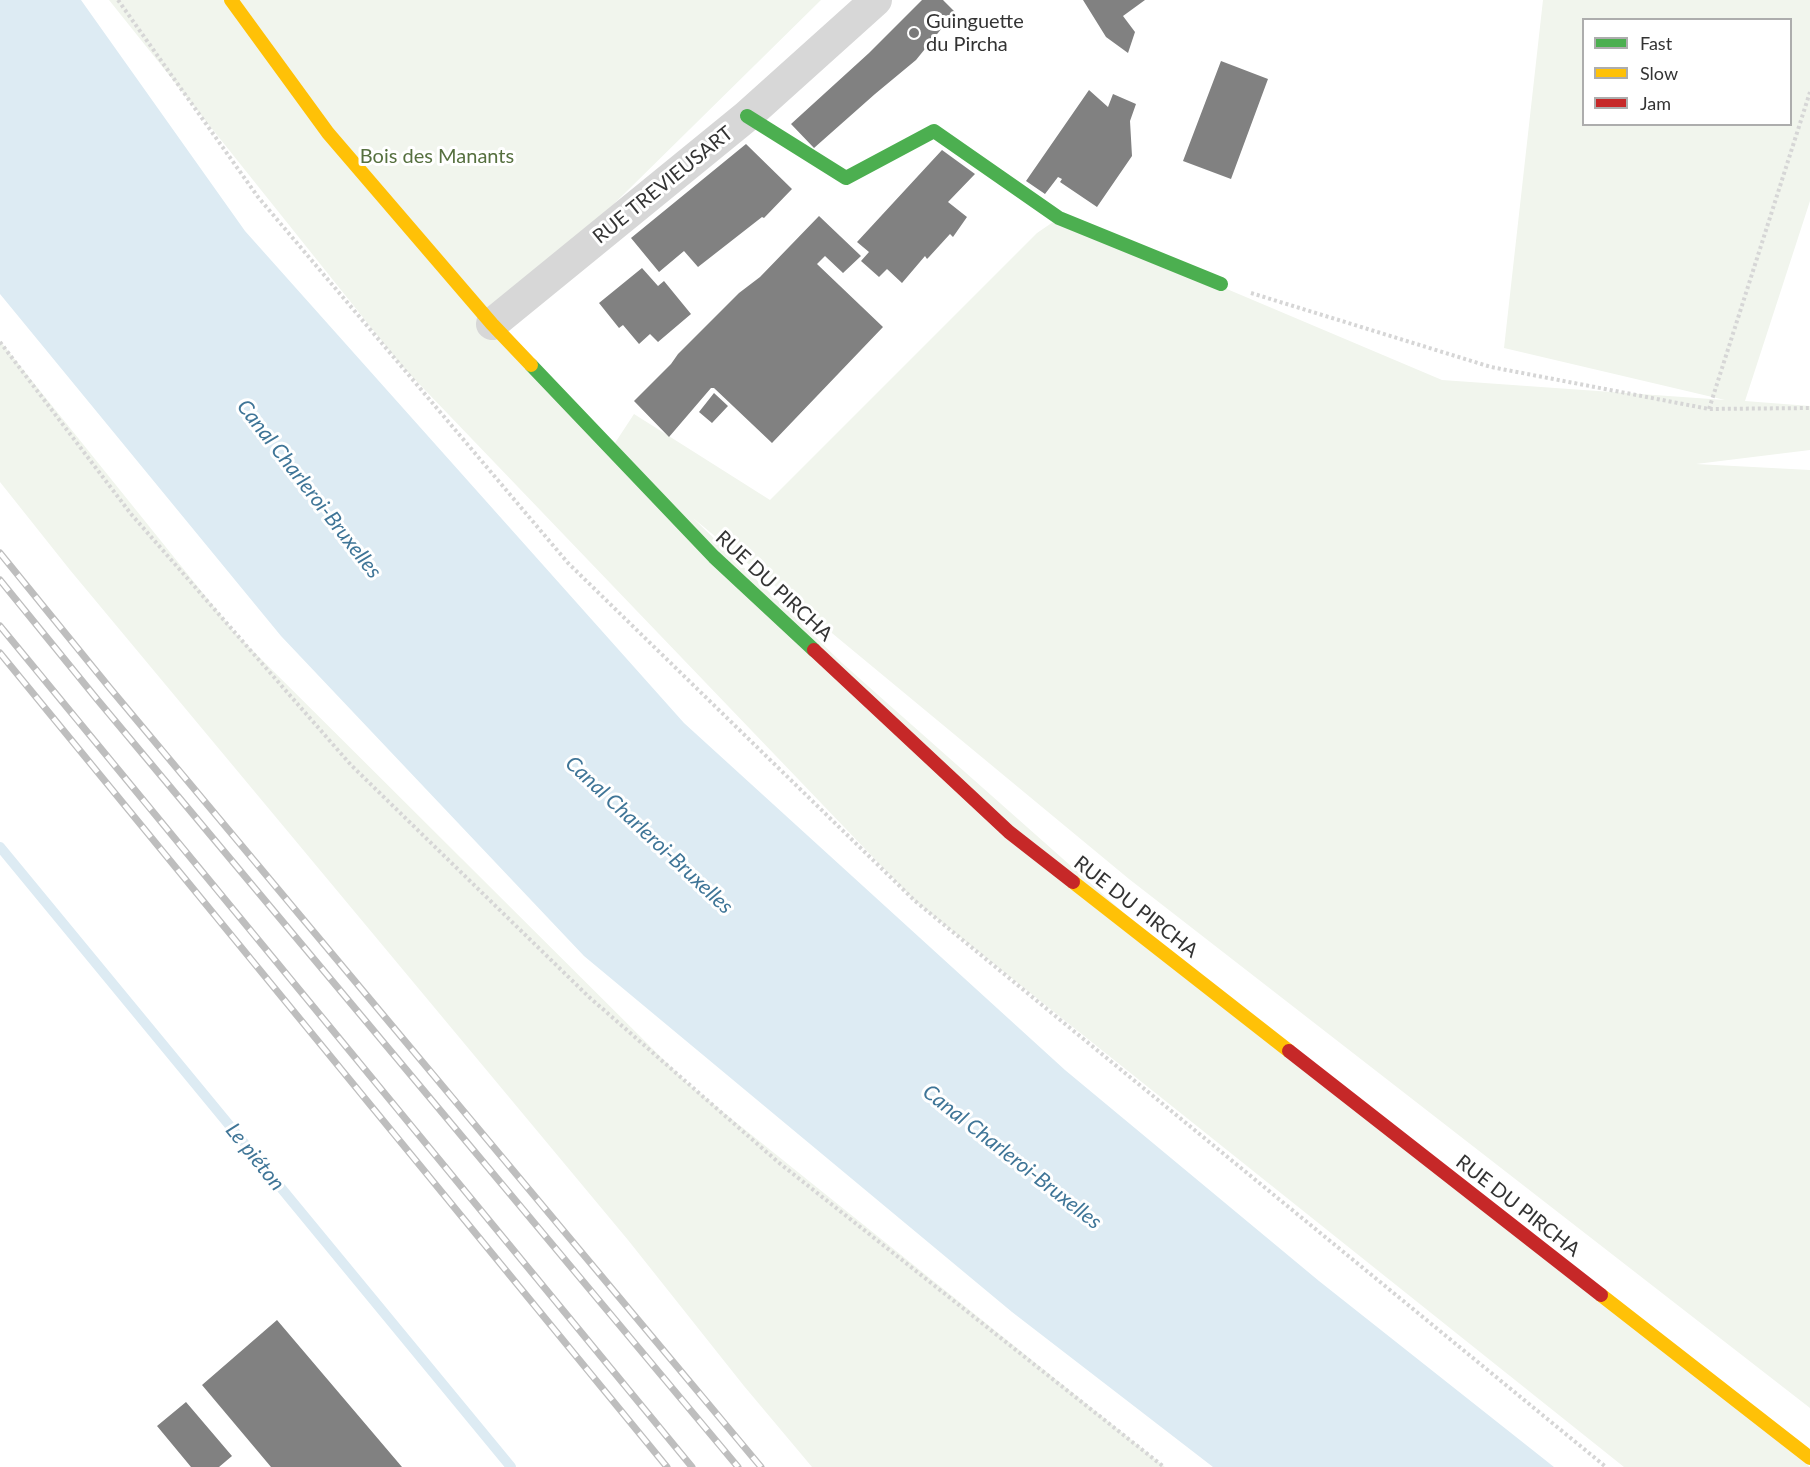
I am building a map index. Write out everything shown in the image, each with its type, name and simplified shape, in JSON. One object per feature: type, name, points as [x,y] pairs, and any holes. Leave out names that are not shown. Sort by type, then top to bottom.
[{"type":"street","name":"RUE DU PIRCHA","points":[[231,0],[328,133],[492,324],[714,557],[1009,832],[1810,1458]]},
{"type":"street","points":[[747,116],[876,0]]},
{"type":"street","name":"RUE TREVIEUSART","points":[[492,324],[747,116],[846,178],[934,130],[1059,218],[1221,284]]},
{"type":"path","points":[[118,0],[258,197],[568,563],[915,901],[1606,1467]]},
{"type":"path","points":[[1709,409],[1810,92]]},
{"type":"path","points":[[1221,284],[1491,367],[1709,409],[1810,408]]},
{"type":"path","points":[[0,342],[131,514],[351,765],[581,988],[778,1162],[1164,1467]]},
{"type":"green space","name":"Bois des Manants","points":[[109,0],[821,0],[492,324],[615,443],[634,414],[770,500],[1037,233],[1059,218],[1442,380],[1725,400],[1504,348],[1543,0],[1810,0],[1810,201],[1745,401],[1810,406],[1810,450],[1696,464],[1810,470],[1810,1408],[1129,879],[693,518],[842,663],[1221,999],[1810,1467],[1624,1467],[915,901],[401,365]]},
{"type":"green space","points":[[0,341],[235,633],[687,1083],[1165,1467],[812,1467],[744,1386],[628,1240],[70,570],[0,482]]},
{"type":"water","name":"Canal Charleroi-Bruxelles","points":[[0,0],[81,0],[245,231],[684,723],[1065,1070],[1319,1281],[1554,1467],[1213,1467],[1012,1312],[584,956],[281,636],[0,294]]},
{"type":"building","points":[[922,0],[943,0],[955,12],[916,60],[814,148],[791,124],[869,53]]},
{"type":"building","points":[[1083,0],[1145,0],[1123,16],[1135,32],[1128,53],[1106,37]]},
{"type":"building","points":[[1221,61],[1268,79],[1231,179],[1183,161]]},
{"type":"building","points":[[1089,90],[1108,107],[1113,94],[1136,104],[1130,121],[1132,156],[1097,207],[1060,182],[1062,179],[1058,177],[1045,194],[1026,181]]},
{"type":"building","points":[[746,144],[792,189],[764,218],[762,217],[698,267],[684,251],[659,272],[631,238]]},
{"type":"building","points":[[942,150],[975,174],[948,202],[967,217],[953,237],[950,234],[927,259],[925,256],[902,283],[887,269],[879,277],[861,261],[869,252],[857,242]]},
{"type":"building","points":[[819,216],[861,256],[843,273],[825,256],[817,264],[883,327],[772,443],[714,388],[711,388],[669,437],[634,401],[739,293],[760,277]]},
{"type":"building","points":[[642,268],[658,286],[664,281],[691,314],[658,342],[650,334],[639,344],[623,325],[619,328],[599,303]]},
{"type":"building","points":[[714,393],[728,406],[712,423],[699,412]]},
{"type":"building","points":[[277,1320],[402,1467],[271,1467],[202,1385]]},
{"type":"building","points":[[186,1402],[232,1456],[219,1467],[191,1467],[157,1426]]},
{"type":"waterway","name":"Le piéton","points":[[0,847],[511,1467]]},
{"type":"railway","points":[[0,553],[109,687],[761,1467]]},
{"type":"railway","points":[[0,580],[738,1467]]},
{"type":"railway","points":[[0,626],[692,1467]]},
{"type":"railway","points":[[0,653],[667,1467]]},
{"type":"traffic: fast","points":[[747,116],[846,178],[934,131],[1059,218],[1221,284]]},
{"type":"traffic: fast","points":[[531,365],[714,557],[814,650]]},
{"type":"traffic: slow","points":[[231,0],[328,133],[492,324],[531,365]]},
{"type":"traffic: slow","points":[[1073,882],[1289,1051]]},
{"type":"traffic: slow","points":[[1601,1295],[1810,1458]]},
{"type":"traffic: jam","points":[[814,650],[1009,832],[1073,882]]},
{"type":"traffic: jam","points":[[1289,1051],[1601,1295]]},
{"type":"place","name":"Guinguette du Pircha","points":[[914,33]]}]
